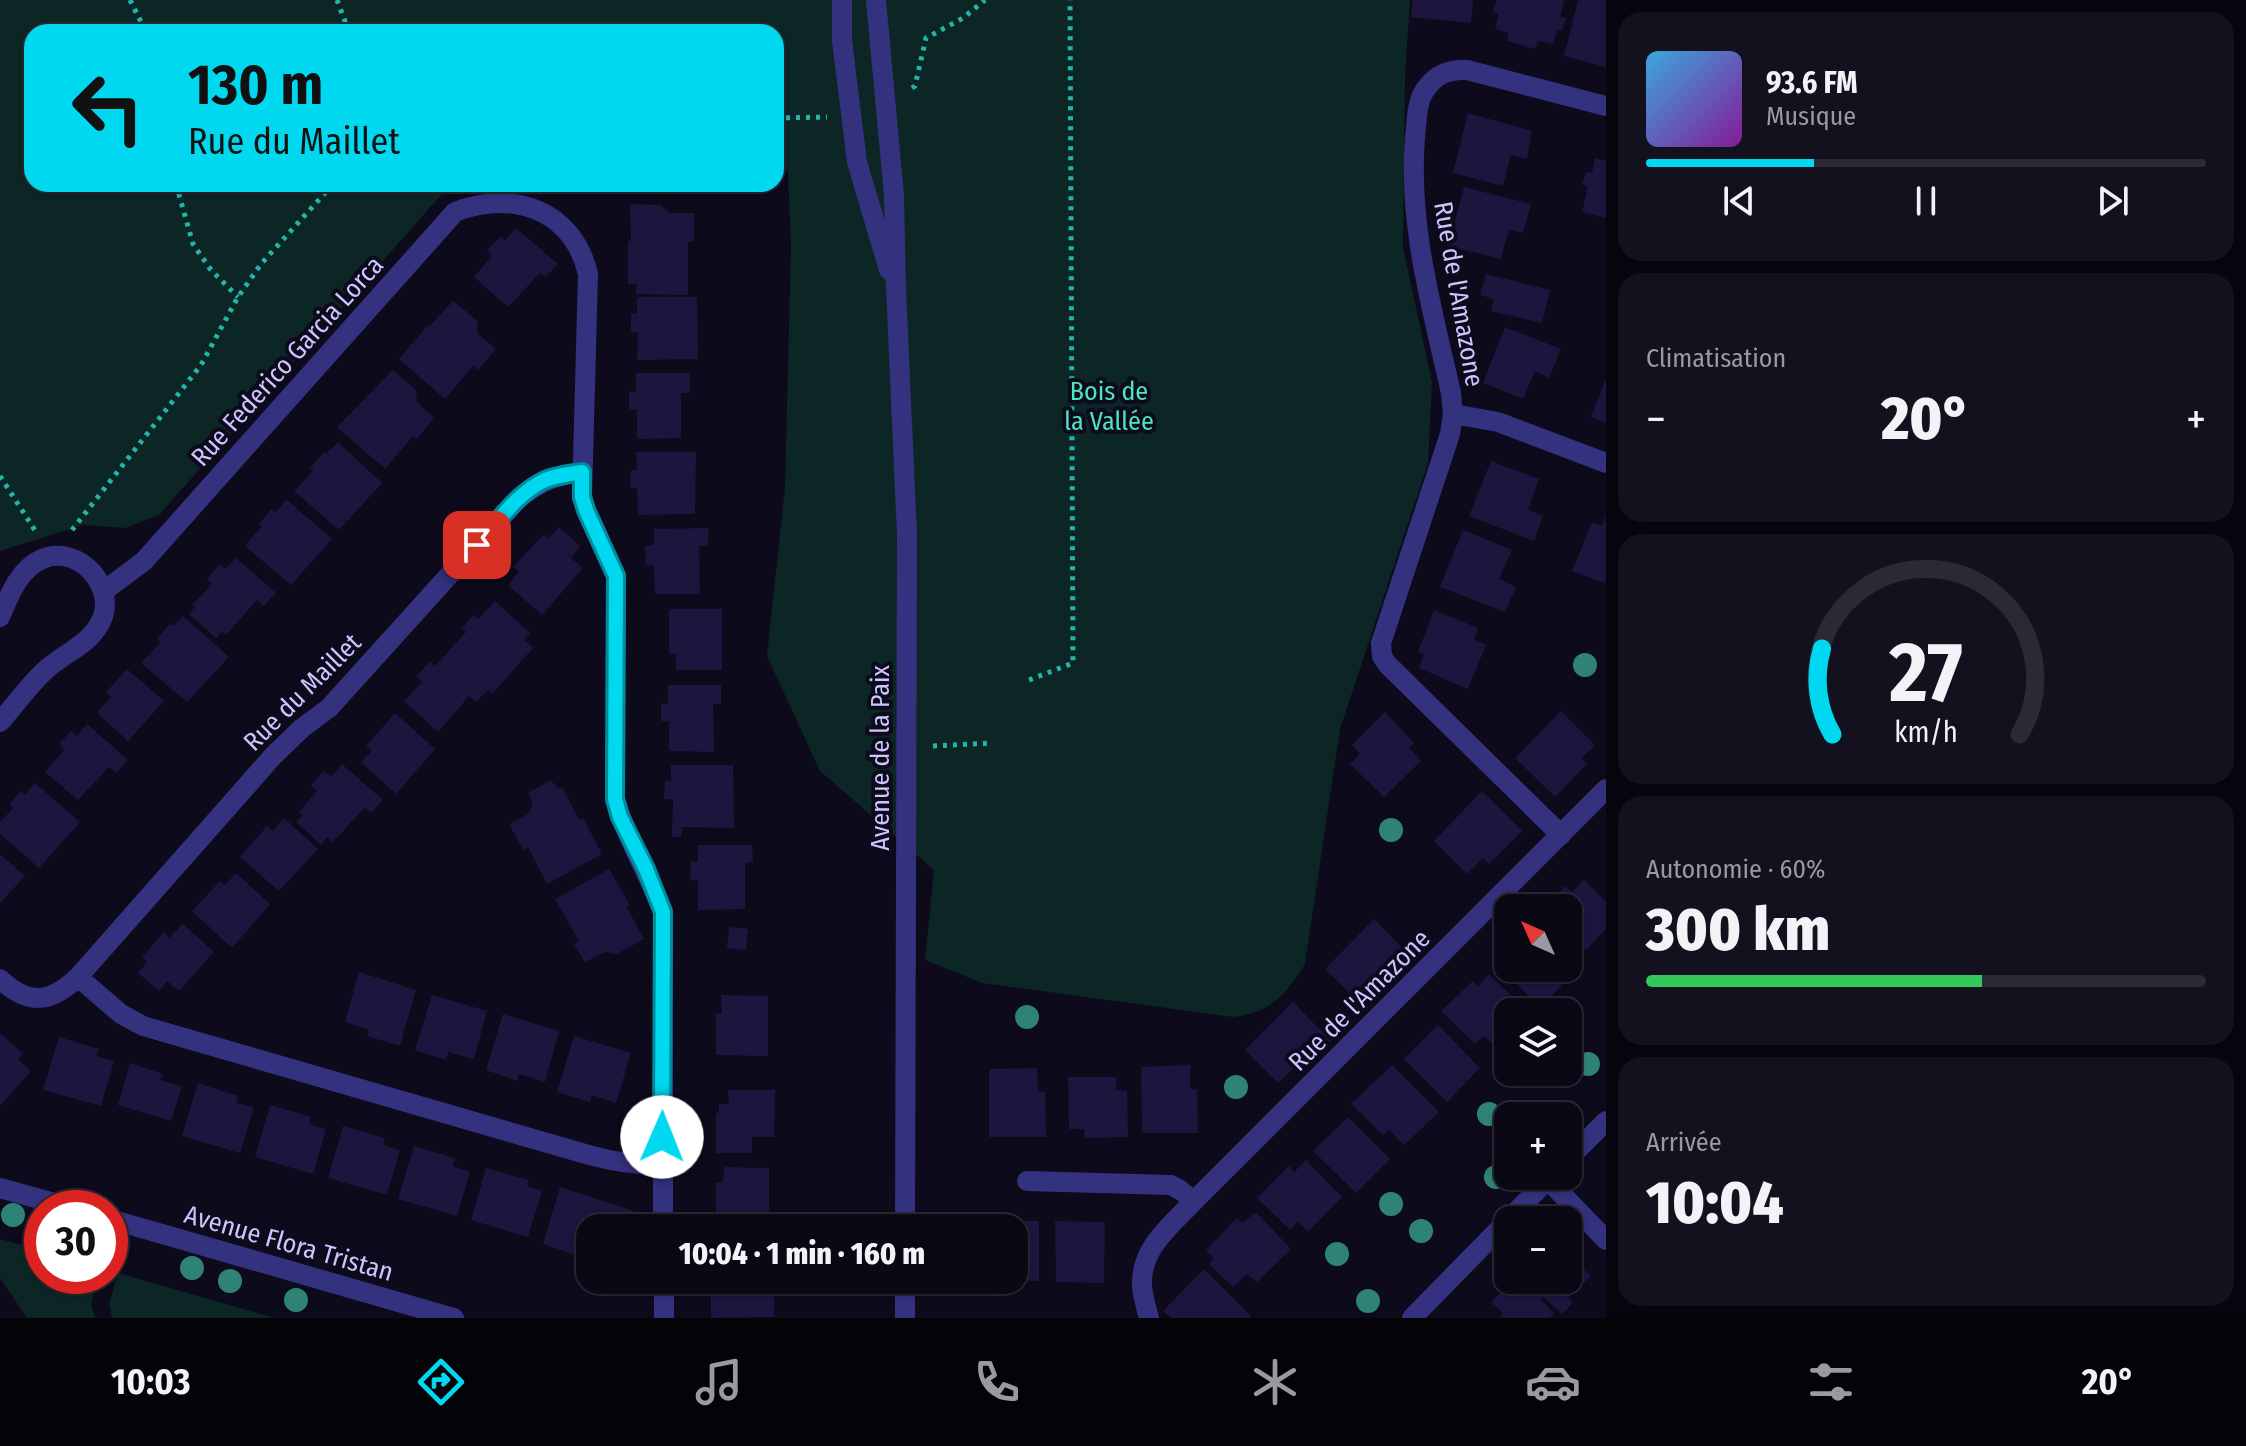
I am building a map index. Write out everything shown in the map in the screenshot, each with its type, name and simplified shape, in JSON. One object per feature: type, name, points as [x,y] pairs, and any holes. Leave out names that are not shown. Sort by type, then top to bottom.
[{"type":"street","name":"Avenue de la Paix","points":[[842,0],[842,40],[857,162],[896,289]]},
{"type":"street","name":"Avenue de la Paix","points":[[876,0],[894,196],[907,535],[905,1214]]},
{"type":"street","name":"Rue de l'Amazone","points":[[1561,835],[1387,664],[1382,656],[1381,643],[1450,434],[1453,414],[1422,264],[1416,216],[1413,161],[1418,108],[1424,91],[1450,69],[1467,70],[1606,106]]},
{"type":"street","name":"Rue Federico Garcia Lorca","points":[[104,591],[144,561],[455,212],[473,205],[496,203],[545,212],[573,238],[584,259],[588,274],[582,472]]},
{"type":"street","name":"Rue de l'Amazone","points":[[1453,414],[1498,422],[1606,463]]},
{"type":"street","name":"Rue du Maillet","points":[[0,979],[15,992],[40,998],[53,996],[65,989],[280,748],[329,708],[519,498],[546,480],[582,472]]},
{"type":"street","points":[[582,472],[582,497],[586,510],[616,576],[615,799],[620,817],[663,912],[663,1214]]},
{"type":"street","points":[[0,617],[16,583],[40,559],[51,556],[68,557],[82,563],[104,591],[105,612],[98,628],[82,645],[42,673],[0,722]]},
{"type":"street","name":"Rue de l'Amazone","points":[[1149,1318],[1142,1285],[1146,1261],[1160,1235],[1606,789]]},
{"type":"street","points":[[78,977],[121,1014],[143,1026],[613,1162],[662,1165]]},
{"type":"street","points":[[1582,1145],[1606,1121]]},
{"type":"street","points":[[1027,1181],[1171,1185],[1194,1201]]},
{"type":"street","points":[[0,1188],[24,1195]]},
{"type":"street","points":[[1522,1206],[1538,1190]]},
{"type":"street","points":[[1561,1190],[1606,1240]]},
{"type":"street","name":"Avenue Flora Tristan","points":[[128,1224],[454,1318]]},
{"type":"street","points":[[1412,1318],[1494,1234]]},
{"type":"street","points":[[664,1294],[664,1318]]},
{"type":"street","points":[[905,1294],[905,1318]]},
{"type":"path","points":[[130,0],[142,24]]},
{"type":"path","points":[[337,0],[346,24]]},
{"type":"path","points":[[1029,680],[1073,663],[1070,0]]},
{"type":"path","points":[[178,192],[193,244],[211,270],[238,297]]},
{"type":"path","points":[[0,476],[51,556],[201,365],[238,297],[261,264],[326,192]]},
{"type":"path","points":[[927,746],[992,743]]},
{"type":"green space","name":"Bois de la Vallée","points":[[0,0],[1410,0],[1405,76],[1403,247],[1432,382],[1428,463],[1340,729],[1305,964],[1276,1001],[1258,1011],[1233,1017],[982,983],[925,960],[934,870],[820,771],[767,656],[785,487],[791,247],[788,170],[784,170],[784,24],[24,24],[24,192],[446,192],[160,514],[126,528],[83,525],[0,551]]},
{"type":"green space","points":[[0,1239],[24,1246],[24,1294],[94,1294],[91,1304],[95,1318],[27,1318],[0,1278]]},
{"type":"green space","points":[[128,1276],[274,1318],[112,1318],[109,1304],[112,1294],[128,1294]]},
{"type":"building","points":[[1413,0],[1473,0],[1471,23],[1411,17]]},
{"type":"building","points":[[1497,0],[1564,0],[1560,17],[1566,18],[1562,31],[1557,29],[1553,44],[1538,41],[1535,49],[1507,41],[1509,33],[1495,29],[1499,14],[1493,12]]},
{"type":"building","points":[[1578,0],[1606,0],[1606,67],[1564,56]]},
{"type":"building","points":[[1468,113],[1532,131],[1527,159],[1511,155],[1503,186],[1453,173]]},
{"type":"building","points":[[1595,158],[1606,161],[1606,218],[1582,212],[1588,186],[1582,184],[1586,172],[1592,173]]},
{"type":"building","points":[[1464,187],[1531,204],[1523,233],[1509,229],[1501,259],[1448,246]]},
{"type":"building","points":[[630,204],[660,205],[670,213],[694,213],[694,241],[688,242],[688,295],[636,294],[637,284],[628,284]]},
{"type":"building","points":[[516,228],[558,264],[546,277],[540,273],[508,307],[474,277],[492,256],[487,250],[501,237],[505,241]]},
{"type":"building","points":[[1486,274],[1550,290],[1542,323],[1491,311],[1494,299],[1480,295]]},
{"type":"building","points":[[637,297],[697,297],[698,359],[637,360],[638,333],[631,332],[631,313],[637,314]]},
{"type":"building","points":[[453,301],[477,320],[478,334],[496,349],[478,370],[473,366],[445,399],[399,359]]},
{"type":"building","points":[[1505,327],[1561,349],[1549,378],[1535,371],[1523,399],[1483,383]]},
{"type":"building","points":[[393,370],[416,390],[417,402],[434,418],[417,439],[413,436],[385,469],[337,427]]},
{"type":"building","points":[[636,373],[690,373],[690,393],[681,393],[681,438],[637,439],[637,410],[629,409],[629,391],[636,392]]},
{"type":"building","points":[[1606,378],[1606,423],[1591,417]]},
{"type":"building","points":[[338,442],[382,483],[339,530],[294,491],[313,471],[310,468],[324,452],[326,454]]},
{"type":"building","points":[[636,452],[696,452],[695,514],[638,515],[637,488],[630,487],[631,470],[637,470]]},
{"type":"building","points":[[1491,461],[1539,479],[1528,510],[1543,516],[1534,541],[1469,516]]},
{"type":"building","points":[[287,500],[332,539],[291,585],[245,546],[262,526],[259,524],[271,509],[275,512]]},
{"type":"building","points":[[1606,515],[1604,583],[1572,571],[1592,522],[1602,526]]},
{"type":"building","points":[[559,527],[580,546],[571,558],[583,568],[542,615],[508,585],[519,572],[513,567],[544,534],[549,538]]},
{"type":"building","points":[[709,528],[708,546],[699,546],[700,594],[655,594],[654,566],[646,565],[645,546],[654,545],[654,529]]},
{"type":"building","points":[[1463,530],[1512,550],[1499,579],[1516,587],[1505,612],[1440,587]]},
{"type":"building","points":[[236,558],[276,593],[264,606],[257,600],[226,635],[222,632],[216,638],[189,614],[195,607],[192,605],[212,584],[207,579],[220,564],[225,569]]},
{"type":"building","points":[[495,601],[530,633],[524,640],[533,648],[492,694],[488,690],[476,702],[469,696],[438,732],[404,701],[422,682],[416,676],[430,662],[435,666],[466,632],[462,628],[473,615],[478,619]]},
{"type":"building","points":[[669,609],[722,609],[722,670],[676,670],[676,654],[669,653]]},
{"type":"building","points":[[1434,610],[1478,628],[1474,639],[1486,645],[1468,689],[1419,668],[1424,654],[1418,652]]},
{"type":"building","points":[[183,616],[229,657],[187,702],[141,663],[161,642],[157,638]]},
{"type":"building","points":[[127,669],[164,701],[128,741],[97,713],[111,697],[106,692]]},
{"type":"building","points":[[668,685],[721,685],[721,704],[713,704],[714,752],[669,751],[669,721],[661,721],[661,703],[668,704]]},
{"type":"building","points":[[1561,711],[1595,745],[1582,758],[1587,764],[1555,797],[1515,758]]},
{"type":"building","points":[[1385,712],[1414,743],[1409,747],[1421,761],[1384,797],[1350,764],[1360,754],[1352,745]]},
{"type":"building","points":[[395,713],[435,749],[396,794],[361,762],[372,751],[366,746]]},
{"type":"building","points":[[87,724],[128,760],[116,773],[109,767],[78,800],[45,772],[64,750],[59,744],[71,731],[77,736]]},
{"type":"building","points":[[342,764],[383,800],[371,813],[365,807],[333,842],[327,837],[321,845],[296,822],[303,815],[299,812],[317,791],[311,785],[324,771],[331,776]]},
{"type":"building","points":[[671,765],[733,765],[734,828],[682,827],[681,837],[672,837],[673,799],[664,799],[665,780],[671,782]]},
{"type":"building","points":[[551,780],[558,789],[562,787],[602,854],[547,884],[528,847],[523,850],[509,824],[528,814],[533,803],[528,793]]},
{"type":"building","points":[[35,783],[80,822],[39,868],[0,834],[0,822],[13,808],[9,805],[21,791],[25,795]]},
{"type":"building","points":[[1482,791],[1522,831],[1489,864],[1483,858],[1467,874],[1434,841]]},
{"type":"building","points":[[284,818],[318,849],[279,891],[240,857],[267,826],[273,831]]},
{"type":"building","points":[[698,845],[752,845],[753,862],[745,863],[745,909],[698,910],[698,881],[690,880],[691,861],[698,862]]},
{"type":"building","points":[[0,854],[25,876],[0,903]]},
{"type":"building","points":[[609,869],[630,905],[626,906],[644,939],[617,954],[605,952],[585,962],[574,944],[579,941],[555,899]]},
{"type":"building","points":[[236,873],[270,904],[232,948],[192,911],[220,881],[225,885]]},
{"type":"building","points":[[1584,880],[1606,902],[1606,929],[1586,950],[1582,945],[1582,894],[1557,894],[1565,886],[1572,892]]},
{"type":"building","points":[[1374,919],[1408,954],[1393,970],[1397,974],[1364,1007],[1325,969]]},
{"type":"building","points":[[183,924],[214,952],[179,991],[167,981],[159,991],[138,973],[147,962],[142,957],[164,932],[169,938]]},
{"type":"building","points":[[729,927],[748,929],[746,950],[727,948]]},
{"type":"building","points":[[359,972],[416,990],[400,1046],[367,1036],[369,1030],[345,1022]]},
{"type":"building","points":[[1489,974],[1514,998],[1494,998],[1494,1045],[1484,1036],[1475,1044],[1441,1011],[1473,981],[1478,987]]},
{"type":"building","points":[[1515,982],[1565,982],[1549,998],[1531,998]]},
{"type":"building","points":[[432,995],[487,1011],[474,1059],[448,1052],[446,1060],[415,1050]]},
{"type":"building","points":[[721,995],[768,996],[768,1056],[716,1055],[716,1013],[722,1014]]},
{"type":"building","points":[[1293,1002],[1331,1041],[1299,1073],[1294,1068],[1278,1083],[1245,1050]]},
{"type":"building","points":[[503,1014],[559,1031],[545,1082],[519,1074],[517,1081],[486,1070]]},
{"type":"building","points":[[1438,1025],[1480,1068],[1447,1102],[1404,1059]]},
{"type":"building","points":[[0,1033],[23,1054],[18,1059],[31,1071],[0,1106]]},
{"type":"building","points":[[574,1036],[631,1053],[616,1103],[592,1095],[590,1102],[557,1092]]},
{"type":"building","points":[[59,1037],[99,1049],[96,1056],[114,1061],[101,1106],[43,1090]]},
{"type":"building","points":[[130,1063],[163,1074],[160,1080],[182,1086],[171,1121],[118,1105]]},
{"type":"building","points":[[1190,1065],[1190,1089],[1197,1089],[1198,1133],[1142,1133],[1141,1067]]},
{"type":"building","points":[[1392,1065],[1439,1112],[1404,1145],[1389,1130],[1383,1135],[1351,1104]]},
{"type":"building","points":[[1037,1068],[1038,1091],[1045,1092],[1046,1137],[989,1137],[989,1069]]},
{"type":"building","points":[[1068,1077],[1117,1077],[1115,1090],[1127,1091],[1128,1137],[1085,1138],[1084,1129],[1069,1129]]},
{"type":"building","points":[[198,1083],[238,1096],[236,1103],[254,1107],[240,1153],[182,1136]]},
{"type":"building","points":[[728,1090],[775,1090],[774,1137],[752,1137],[752,1153],[716,1153],[716,1113],[719,1113],[719,1104],[729,1104]]},
{"type":"building","points":[[270,1105],[311,1117],[309,1124],[326,1129],[313,1174],[255,1157]]},
{"type":"building","points":[[1348,1117],[1390,1159],[1356,1193],[1313,1151]]},
{"type":"building","points":[[343,1126],[385,1138],[383,1145],[400,1150],[387,1195],[328,1178]]},
{"type":"building","points":[[414,1146],[455,1158],[453,1166],[470,1172],[457,1216],[398,1199]]},
{"type":"building","points":[[1306,1160],[1342,1197],[1308,1232],[1298,1222],[1290,1230],[1257,1198],[1289,1166],[1294,1172]]},
{"type":"building","points":[[724,1167],[769,1168],[769,1214],[716,1214],[716,1183],[723,1183]]},
{"type":"building","points":[[486,1168],[529,1180],[527,1186],[542,1191],[528,1237],[471,1220]]},
{"type":"building","points":[[560,1187],[634,1211],[633,1214],[576,1214],[576,1255],[543,1244]]},
{"type":"building","points":[[1256,1212],[1291,1249],[1257,1282],[1247,1274],[1233,1287],[1209,1264],[1214,1258],[1206,1250],[1237,1218],[1242,1223]]},
{"type":"building","points":[[1028,1221],[1039,1221],[1039,1281],[1028,1281]]},
{"type":"building","points":[[1055,1221],[1105,1222],[1104,1283],[1056,1282]]},
{"type":"building","points":[[1582,1267],[1591,1276],[1582,1285]]},
{"type":"building","points":[[1204,1269],[1250,1318],[1171,1318],[1163,1311]]},
{"type":"building","points":[[711,1294],[774,1294],[774,1317],[711,1318]]},
{"type":"building","points":[[1499,1294],[1572,1294],[1568,1298],[1573,1303],[1562,1314],[1544,1297],[1541,1300],[1554,1313],[1550,1318],[1498,1318],[1503,1313],[1491,1302]]},
{"type":"route","points":[[477,545],[519,498],[535,486],[560,475],[582,472],[582,497],[586,510],[616,576],[615,799],[620,817],[663,912],[662,1137]]}]
